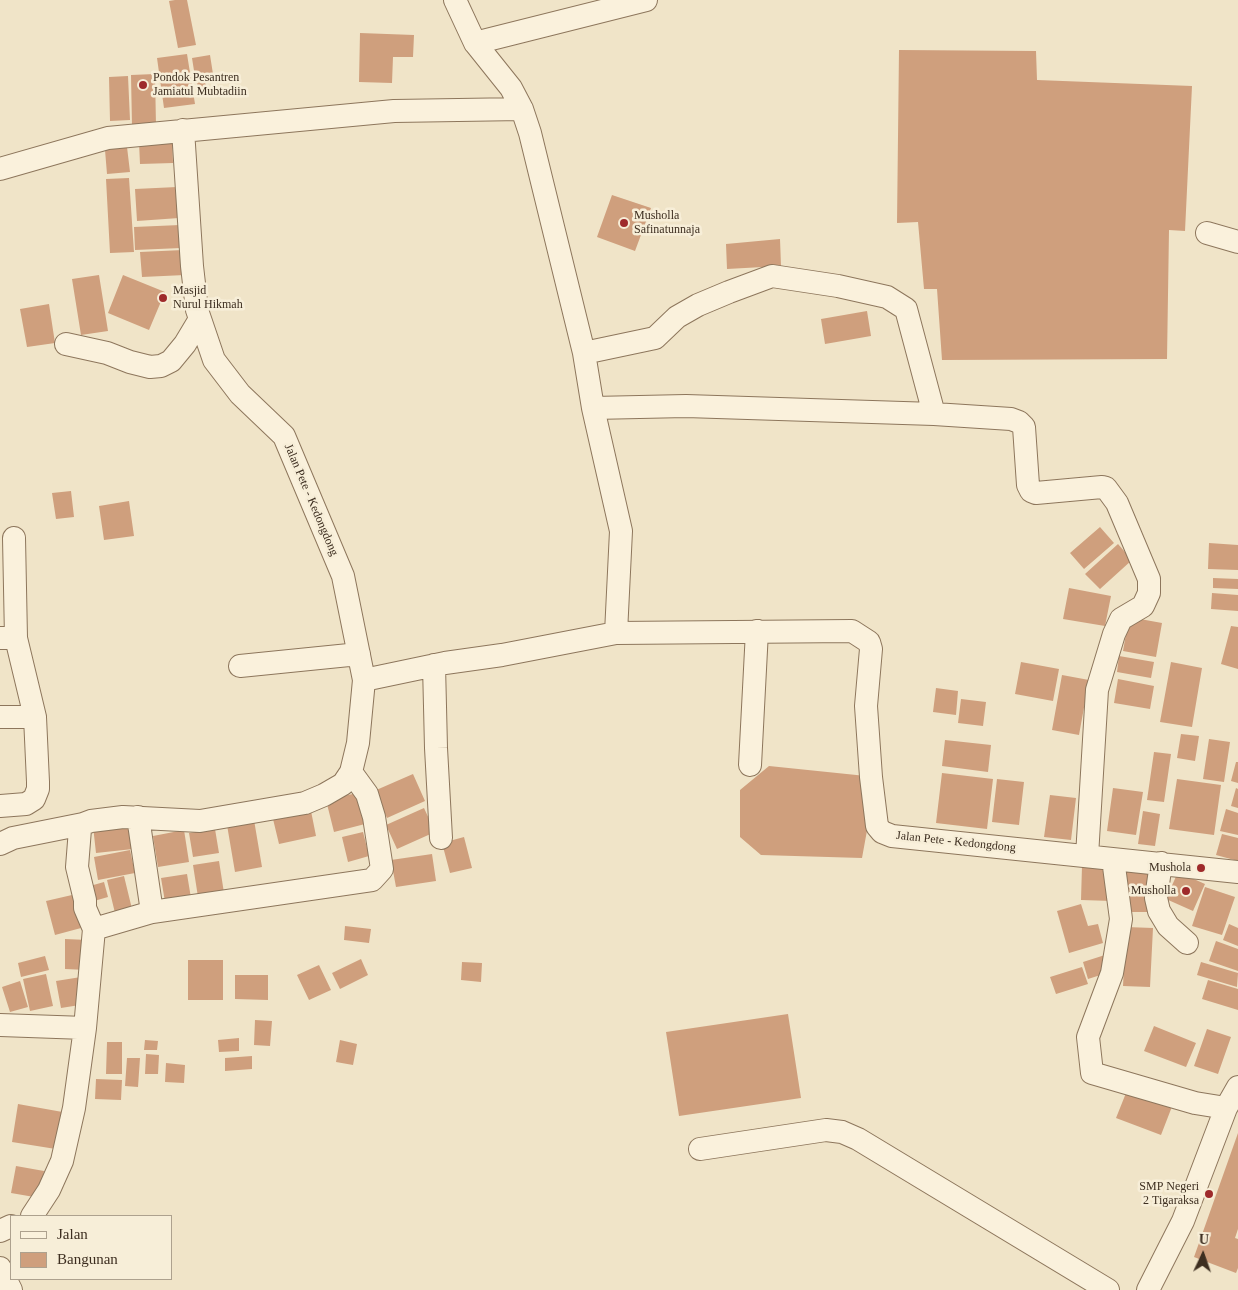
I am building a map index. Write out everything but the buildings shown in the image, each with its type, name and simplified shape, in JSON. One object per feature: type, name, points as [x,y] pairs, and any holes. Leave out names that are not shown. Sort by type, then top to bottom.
[{"type":"street","points":[[456,0],[475,43],[511,88],[522,109],[530,133],[584,353],[593,408],[621,531],[616,633]]},
{"type":"street","points":[[475,43],[646,0]]},
{"type":"street","points":[[0,169],[108,138],[394,111],[522,109]]},
{"type":"street","name":"Jalan Pete - Kedongdong","points":[[183,130],[192,266],[197,310],[214,360],[240,394],[284,436],[343,576],[364,680],[434,665],[502,655],[616,633],[852,631],[868,642],[871,649],[866,706],[871,777],[877,826],[882,832],[892,836],[1238,872]]},
{"type":"street","points":[[1207,233],[1238,242]]},
{"type":"street","points":[[584,353],[655,338],[677,317],[698,305],[772,276],[838,286],[887,297],[906,309],[934,414]]},
{"type":"street","points":[[66,344],[107,353],[150,367],[161,366],[171,361],[185,344],[200,319]]},
{"type":"street","points":[[593,408],[686,406],[934,414],[1011,420],[1019,422],[1024,427],[1028,485],[1031,491],[1036,493],[1106,488],[1117,503],[1148,579],[1149,593],[1143,606],[1121,619],[1114,634],[1096,690],[1088,856]]},
{"type":"street","points":[[0,806],[26,804],[34,798],[38,789],[35,717],[8,638],[14,538]]},
{"type":"street","points":[[750,765],[757,631]]},
{"type":"street","points":[[240,666],[359,654]]},
{"type":"street","points":[[434,665],[441,838]]},
{"type":"street","points":[[0,844],[13,838],[91,821],[138,817],[200,821],[304,803],[324,795],[343,784],[351,772],[358,743],[364,680]]},
{"type":"street","points":[[0,716],[35,717]]},
{"type":"street","points":[[94,929],[152,912],[372,880],[382,869],[374,817],[367,794],[351,772]]},
{"type":"street","points":[[138,817],[152,912]]},
{"type":"street","points":[[33,1215],[49,1190],[62,1160],[74,1108],[86,1028],[94,929],[85,908],[85,900],[77,867],[80,829],[83,824]]},
{"type":"street","points":[[1113,859],[1121,919],[1112,973],[1088,1037],[1092,1073],[1195,1103],[1235,1095]]},
{"type":"street","points":[[1161,864],[1156,898],[1159,911],[1168,926],[1187,943]]},
{"type":"street","points":[[0,1025],[86,1028]]},
{"type":"street","points":[[1148,1290],[1183,1221],[1235,1095]]},
{"type":"street","points":[[700,1149],[826,1130],[842,1132],[858,1139],[1108,1290]]},
{"type":"street","points":[[0,1268],[11,1290]]},
{"type":"place","name":"Pondok Pesantren Jamiatul Mubtadiin","points":[[143,85]]},
{"type":"place","name":"Musholla Safinatunnaja","points":[[624,223]]},
{"type":"place","name":"Masjid Nurul Hikmah","points":[[163,298]]},
{"type":"place","name":"Mushola","points":[[1201,868]]},
{"type":"place","name":"Musholla","points":[[1186,891]]},
{"type":"place","name":"SMP Negeri 2 Tigaraksa","points":[[1209,1194]]}]
